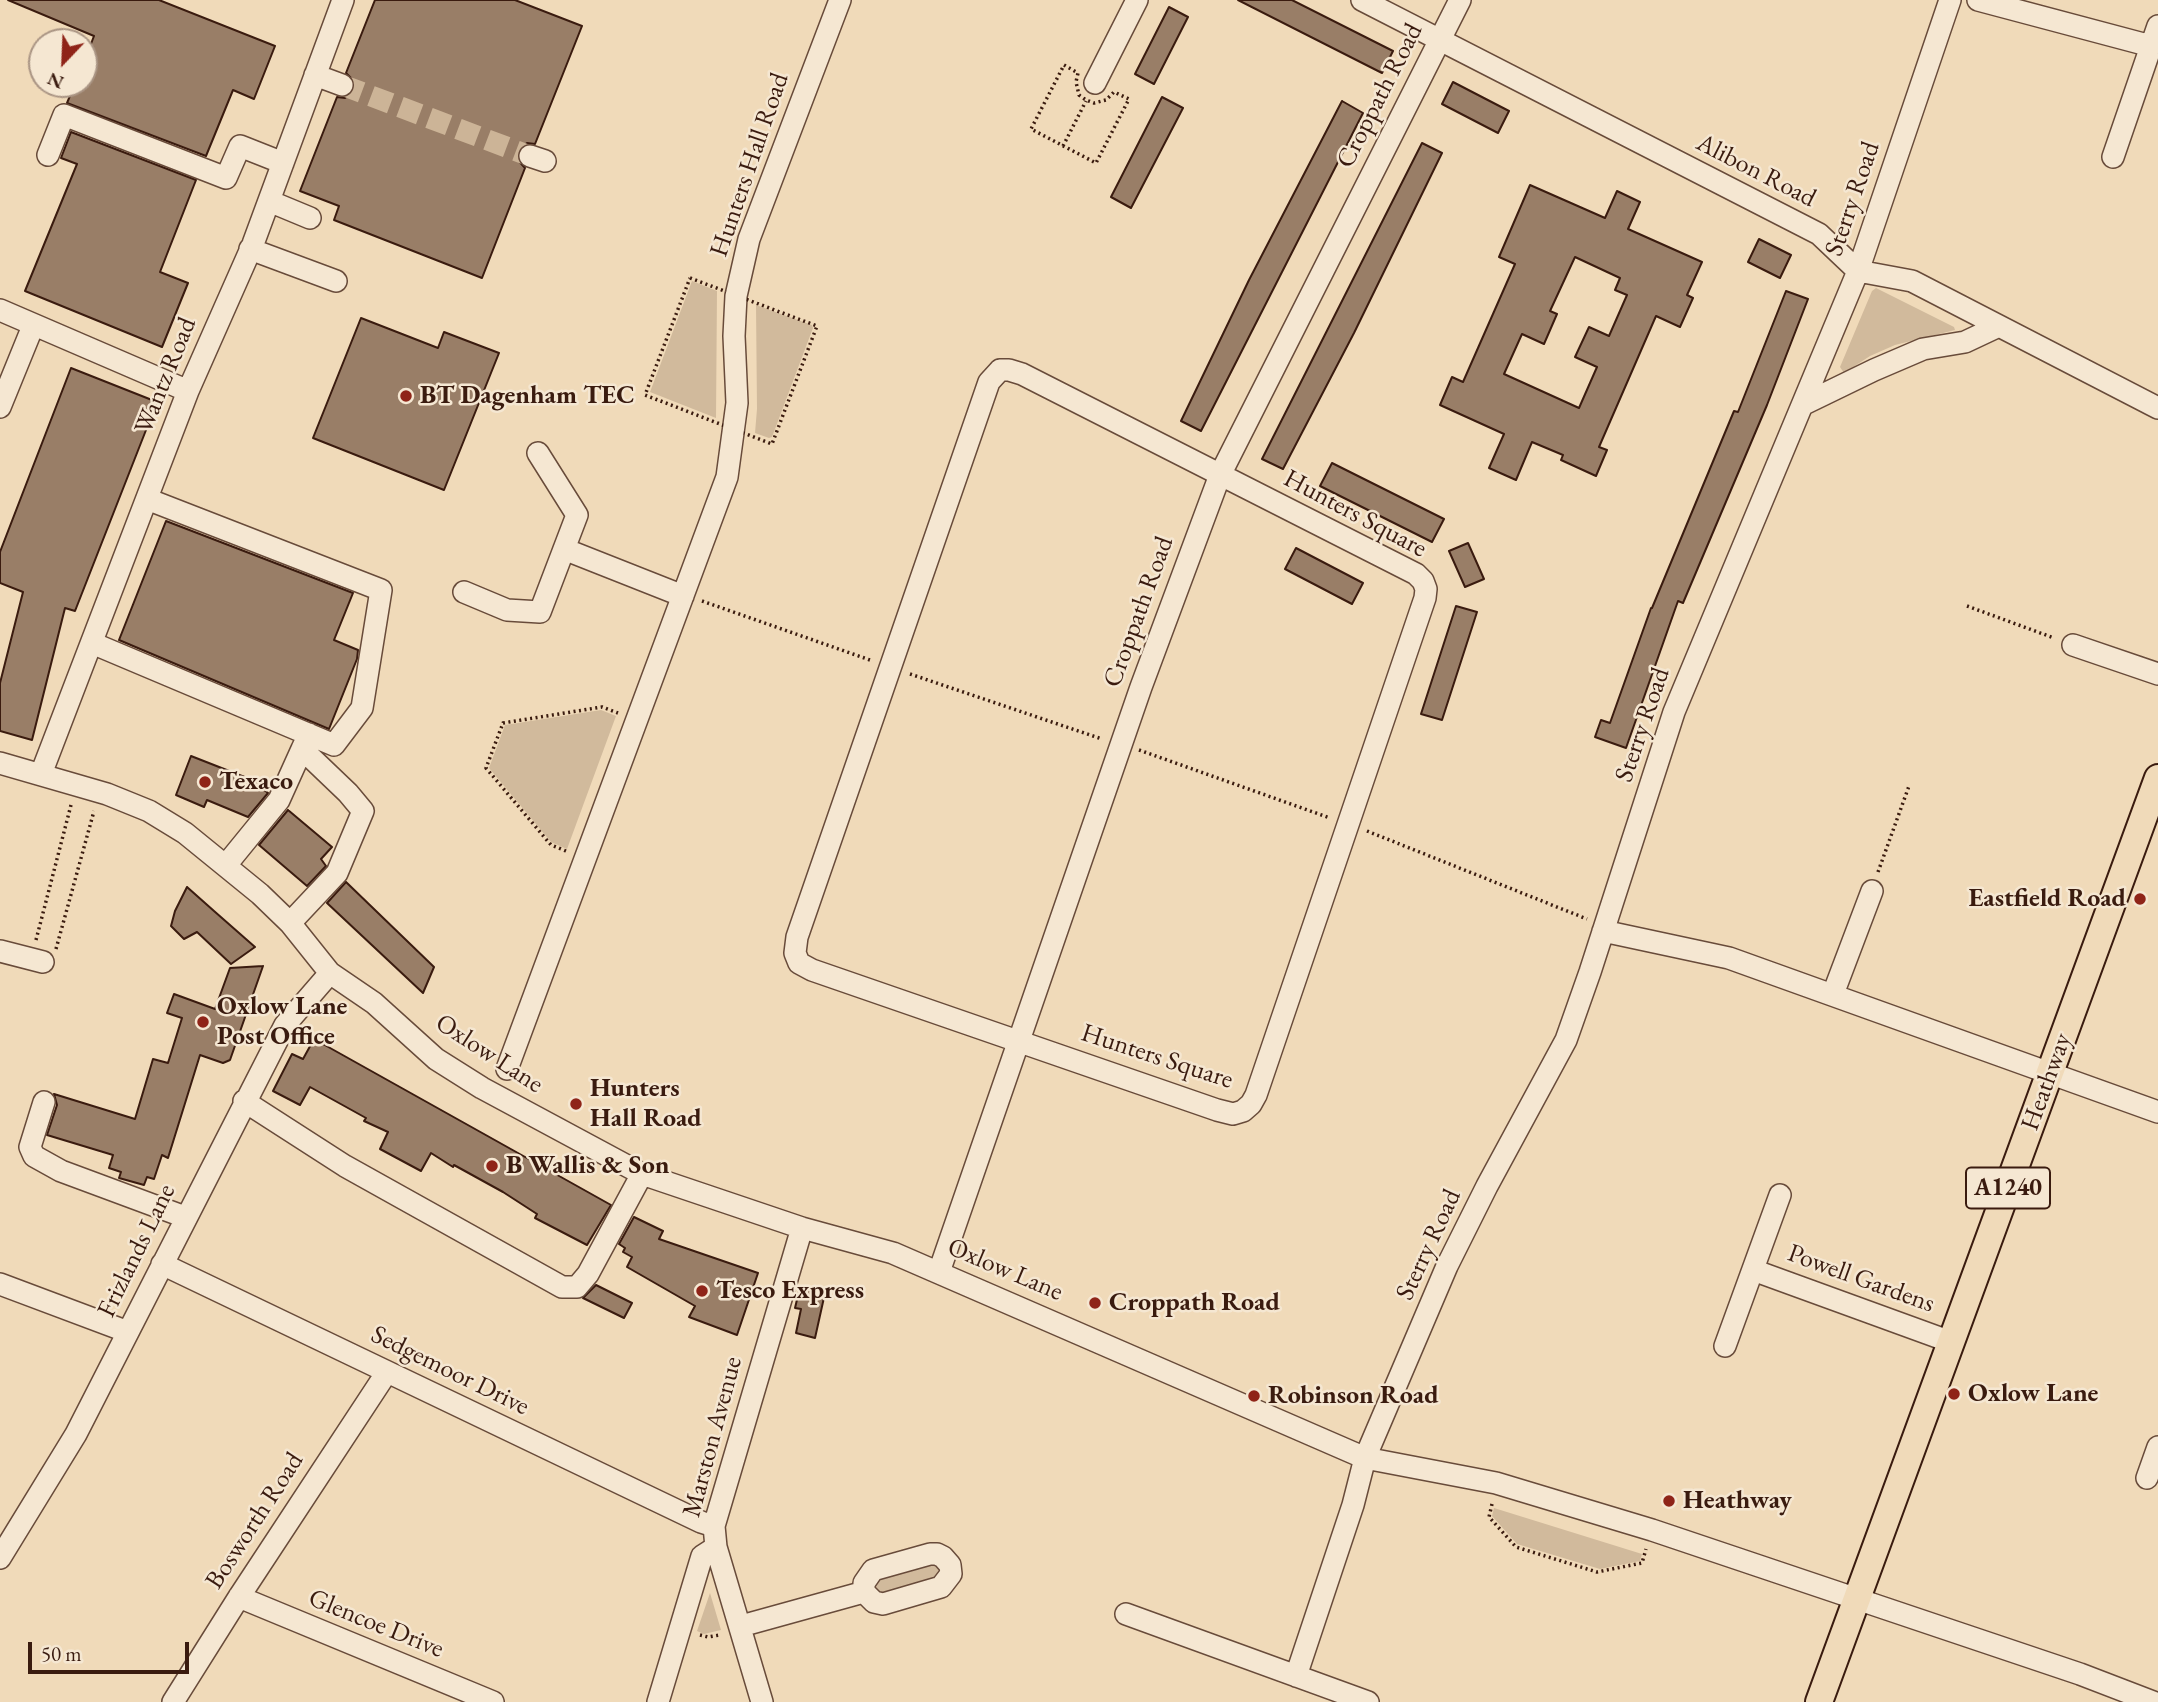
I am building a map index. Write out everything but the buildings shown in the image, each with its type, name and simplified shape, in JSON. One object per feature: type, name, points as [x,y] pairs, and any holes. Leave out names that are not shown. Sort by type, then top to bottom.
[{"type":"main road","name":"Heathway","points":[[1819,1702],[2158,778]]},
{"type":"street","name":"Wantz Road","points":[[41,774],[188,391],[269,201],[342,0]]},
{"type":"street","name":"Hunters Hall Road","points":[[507,1069],[727,477],[737,403],[734,336],[736,296],[748,239],[840,0]]},
{"type":"street","points":[[1091,92],[1137,0]]},
{"type":"street","name":"Alibon Road","points":[[1362,0],[1819,234],[1858,271]]},
{"type":"street","name":"Croppath Road","points":[[939,1272],[1121,745],[1220,475],[1460,0]]},
{"type":"street","name":"Sterry Road","points":[[1365,1458],[1447,1266],[1566,1040],[1674,712],[1858,271],[1950,0]]},
{"type":"street","points":[[1978,0],[2155,36],[2113,157]]},
{"type":"street","points":[[315,75],[342,85]]},
{"type":"street","points":[[48,155],[64,115],[226,178],[240,146],[283,163]]},
{"type":"street","points":[[269,201],[310,218]]},
{"type":"street","points":[[250,249],[336,281]]},
{"type":"street","points":[[1858,271],[1912,281],[2158,408]]},
{"type":"street","points":[[0,310],[188,391]]},
{"type":"street","points":[[0,407],[33,326]]},
{"type":"street","points":[[1804,404],[1923,349],[1965,342],[1999,326]]},
{"type":"street","name":"Hunters Square","points":[[1000,370],[1022,374],[1220,475],[1416,573],[1426,589],[1251,1104],[1243,1111],[1233,1114],[1217,1110],[812,970],[799,962],[795,953],[797,937],[989,382],[1000,370]]},
{"type":"street","points":[[464,592],[507,610],[540,612],[578,515],[538,453]]},
{"type":"street","points":[[92,643],[305,742],[334,745],[362,708],[381,590],[147,499]]},
{"type":"street","points":[[564,549],[683,596]]},
{"type":"street","points":[[2073,645],[2158,674]]},
{"type":"street","points":[[226,864],[279,800],[305,742]]},
{"type":"street","points":[[290,923],[337,873],[363,811],[305,742]]},
{"type":"street","name":"Oxlow Lane","points":[[0,763],[100,792],[149,811],[185,833],[226,864],[290,923],[330,973],[373,1003],[436,1059],[482,1088],[642,1174],[802,1228],[893,1253],[1365,1458],[1496,1483],[1652,1531],[2080,1674],[2153,1702]]},
{"type":"street","points":[[1833,994],[1872,891]]},
{"type":"street","points":[[1604,928],[1729,958],[2158,1112]]},
{"type":"street","points":[[0,951],[36,961]]},
{"type":"street","name":"Frizlands Lane","points":[[0,1558],[76,1434],[285,1025],[330,973]]},
{"type":"street","points":[[244,1101],[345,1166],[562,1287],[577,1287],[588,1274],[642,1174]]},
{"type":"street","points":[[44,1102],[30,1147],[34,1156],[61,1171],[185,1217]]},
{"type":"street","name":"Powell Gardens","points":[[1725,1346],[1780,1195]]},
{"type":"street","name":"Marston Avenue","points":[[762,1702],[715,1536],[802,1228]]},
{"type":"street","name":"Sedgemoor Drive","points":[[162,1264],[701,1522],[715,1536]]},
{"type":"street","name":"Powell Gardens","points":[[1753,1270],[1951,1342]]},
{"type":"street","points":[[0,1284],[128,1332]]},
{"type":"street","name":"Bosworth Road","points":[[173,1702],[387,1372]]},
{"type":"street","points":[[2147,1478],[2158,1447]]},
{"type":"street","points":[[1296,1676],[1353,1504],[1365,1458]]},
{"type":"street","points":[[658,1702],[702,1556],[715,1536]]},
{"type":"street","points":[[741,1626],[864,1592]]},
{"type":"street","name":"Glencoe Drive","points":[[239,1597],[493,1702]]},
{"type":"street","points":[[1126,1614],[1368,1702]]},
{"type":"path","points":[[1063,65],[1077,73],[1079,95],[1091,92],[1094,103],[1106,100],[1114,92],[1129,99],[1096,163],[1031,129],[1063,65]]},
{"type":"path","points":[[1063,146],[1091,92]]},
{"type":"path","points":[[683,596],[1348,824],[1604,928]]},
{"type":"path","points":[[1967,606],[2073,645]]},
{"type":"path","points":[[584,859],[551,845],[486,768],[503,723],[603,707],[636,720]]},
{"type":"path","points":[[77,785],[36,961],[52,965],[100,792]]},
{"type":"path","points":[[1872,891],[1909,786]]},
{"type":"path","points":[[1496,1483],[1489,1517],[1516,1547],[1597,1572],[1642,1563],[1652,1531]]},
{"type":"path","points":[[682,1628],[708,1637],[741,1626]]},
{"type":"shaded area","points":[[692,281],[717,291],[716,418],[650,392]]},
{"type":"shaded area","points":[[1876,288],[1954,327],[1955,330],[1895,345],[1870,356],[1844,373],[1840,367],[1872,291]]},
{"type":"shaded area","points":[[756,305],[812,325],[813,328],[772,437],[769,438],[755,433]]},
{"type":"shaded area","points":[[601,710],[616,716],[567,849],[551,842],[489,768],[505,725]]},
{"type":"shaded area","points":[[1494,1508],[1642,1554],[1640,1561],[1600,1569],[1517,1544],[1492,1516]]},
{"type":"shaded area","points":[[931,1562],[940,1565],[941,1577],[884,1594],[873,1590],[875,1580]]},
{"type":"shaded area","points":[[710,1593],[721,1630],[704,1634],[697,1631]]},
{"type":"tunnel","points":[[342,85],[530,156]]},
{"type":"place","name":"BT Dagenham TEC","points":[[406,396]]},
{"type":"place","name":"Texaco","points":[[205,782]]},
{"type":"place","name":"Eastfield Road","points":[[2140,899]]},
{"type":"place","name":"Oxlow Lane Post Office","points":[[203,1022]]},
{"type":"place","name":"Hunters Hall Road","points":[[576,1104]]},
{"type":"place","name":"B Wallis & Son","points":[[492,1166]]},
{"type":"place","name":"Tesco Express","points":[[702,1291]]},
{"type":"place","name":"Croppath Road","points":[[1095,1303]]},
{"type":"place","name":"Oxlow Lane","points":[[1954,1394]]},
{"type":"place","name":"Robinson Road","points":[[1254,1396]]},
{"type":"place","name":"Heathway","points":[[1669,1501]]}]
